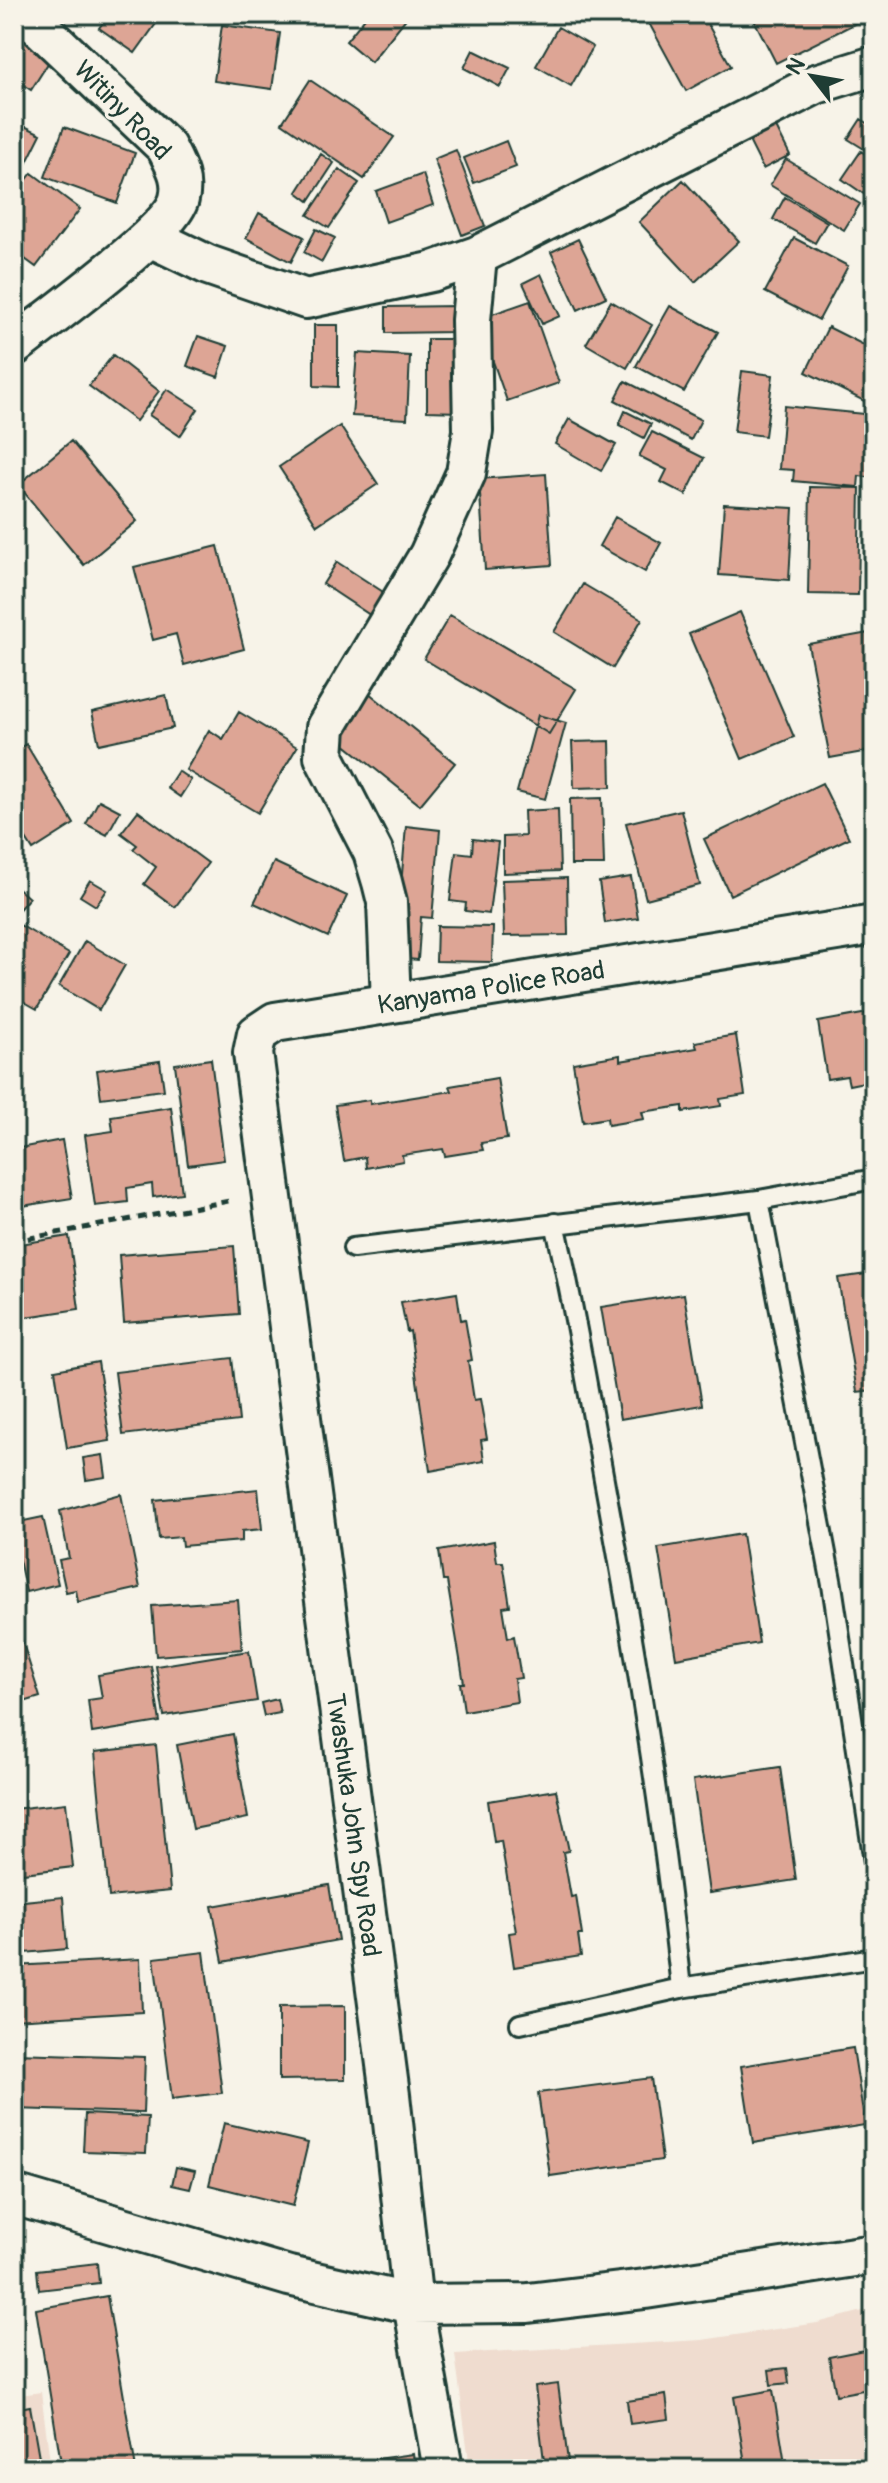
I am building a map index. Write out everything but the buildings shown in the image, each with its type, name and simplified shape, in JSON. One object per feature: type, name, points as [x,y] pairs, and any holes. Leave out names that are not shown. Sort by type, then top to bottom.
[{"type":"street","name":"Witiny Road","points":[[26,14],[166,147],[181,176],[179,202],[150,237]]},
{"type":"street","points":[[14,346],[150,237],[208,265],[306,299],[431,272],[477,256],[816,84],[874,66]]},
{"type":"street","points":[[391,1003],[387,902],[373,852],[324,757],[326,727],[429,555],[466,473],[473,431],[471,320],[477,256]]},
{"type":"street","name":"Kanyama Police Road","points":[[271,1180],[253,1053],[257,1034],[275,1022],[874,925]]},
{"type":"street","name":"Twashuka John Spy Road","points":[[271,1180],[390,2095],[413,2304],[443,2469]]},
{"type":"street","points":[[14,2195],[289,2276],[413,2304],[528,2303],[645,2289],[874,2254]]},
{"type":"lane","points":[[353,1248],[759,1200],[874,1179]]},
{"type":"lane","points":[[759,1200],[829,1570],[874,1862]]},
{"type":"lane","points":[[555,1223],[624,1584],[668,1861],[681,1988]]},
{"type":"lane","points":[[520,2024],[681,1988],[874,1958]]},
{"type":"path","points":[[14,1241],[224,1203],[271,1180]]},
{"type":"shaded area","points":[[874,2308],[874,2469],[470,2469],[455,2354],[702,2340],[817,2323]]},
{"type":"shaded area","points":[[41,2392],[51,2469],[14,2469],[14,2396]]}]
